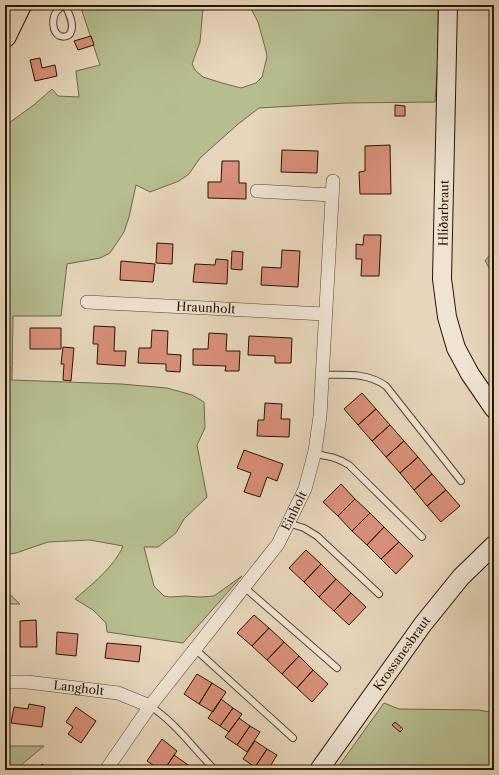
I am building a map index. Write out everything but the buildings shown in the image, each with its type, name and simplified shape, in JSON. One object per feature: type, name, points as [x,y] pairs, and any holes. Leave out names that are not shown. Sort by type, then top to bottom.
[{"type":"highway","points":[[5,36],[20,5]]},
{"type":"street","name":"Hlíðarbraut","points":[[448,5],[442,279],[446,317],[456,348],[470,374],[494,409]]},
{"type":"street","name":"Einholt","points":[[106,770],[150,706],[278,544],[305,489],[314,454],[320,416],[333,181]]},
{"type":"street","points":[[256,191],[332,195]]},
{"type":"street","name":"Hraunholt","points":[[87,302],[325,314]]},
{"type":"street","name":"Krossanesbraut","points":[[320,770],[423,624],[461,577],[493,550]]},
{"type":"street","name":"Langholt","points":[[5,682],[27,682],[118,693],[150,706]]},
{"type":"lane","points":[[65,5],[72,24],[70,32],[65,37],[58,35],[53,26],[57,11],[65,5]]},
{"type":"lane","points":[[322,375],[362,376],[379,381],[386,386],[461,481]]},
{"type":"lane","points":[[314,454],[333,457],[349,465],[422,537]]},
{"type":"lane","points":[[288,523],[304,528],[317,536],[379,594]]},
{"type":"lane","points":[[244,587],[337,668]]},
{"type":"lane","points":[[195,649],[293,738]]},
{"type":"lane","points":[[150,706],[162,714],[187,738],[215,770]]},
{"type":"green space","points":[[80,5],[203,5],[200,42],[192,64],[195,70],[203,77],[241,88],[256,83],[262,77],[267,57],[258,22],[250,7],[247,5],[438,5],[438,56],[435,102],[347,103],[259,108],[237,125],[200,158],[189,174],[179,181],[150,192],[136,185],[124,232],[110,253],[100,258],[67,264],[61,316],[13,316],[12,380],[121,384],[167,388],[192,395],[204,402],[205,428],[197,445],[207,497],[184,519],[176,533],[158,547],[144,547],[154,586],[164,596],[214,596],[242,576],[183,643],[107,632],[106,623],[93,610],[75,599],[109,568],[123,546],[90,540],[48,542],[16,553],[5,555],[5,121],[9,123],[35,104],[52,89],[58,96],[79,97],[76,71],[100,65]]},
{"type":"green space","points":[[494,249],[494,276],[485,261]]},
{"type":"green space","points":[[5,590],[20,604],[5,604]]},
{"type":"green space","points":[[384,703],[399,709],[479,710],[494,713],[494,770],[336,770]]},
{"type":"green space","points":[[5,746],[44,746],[15,770],[5,770]]}]
